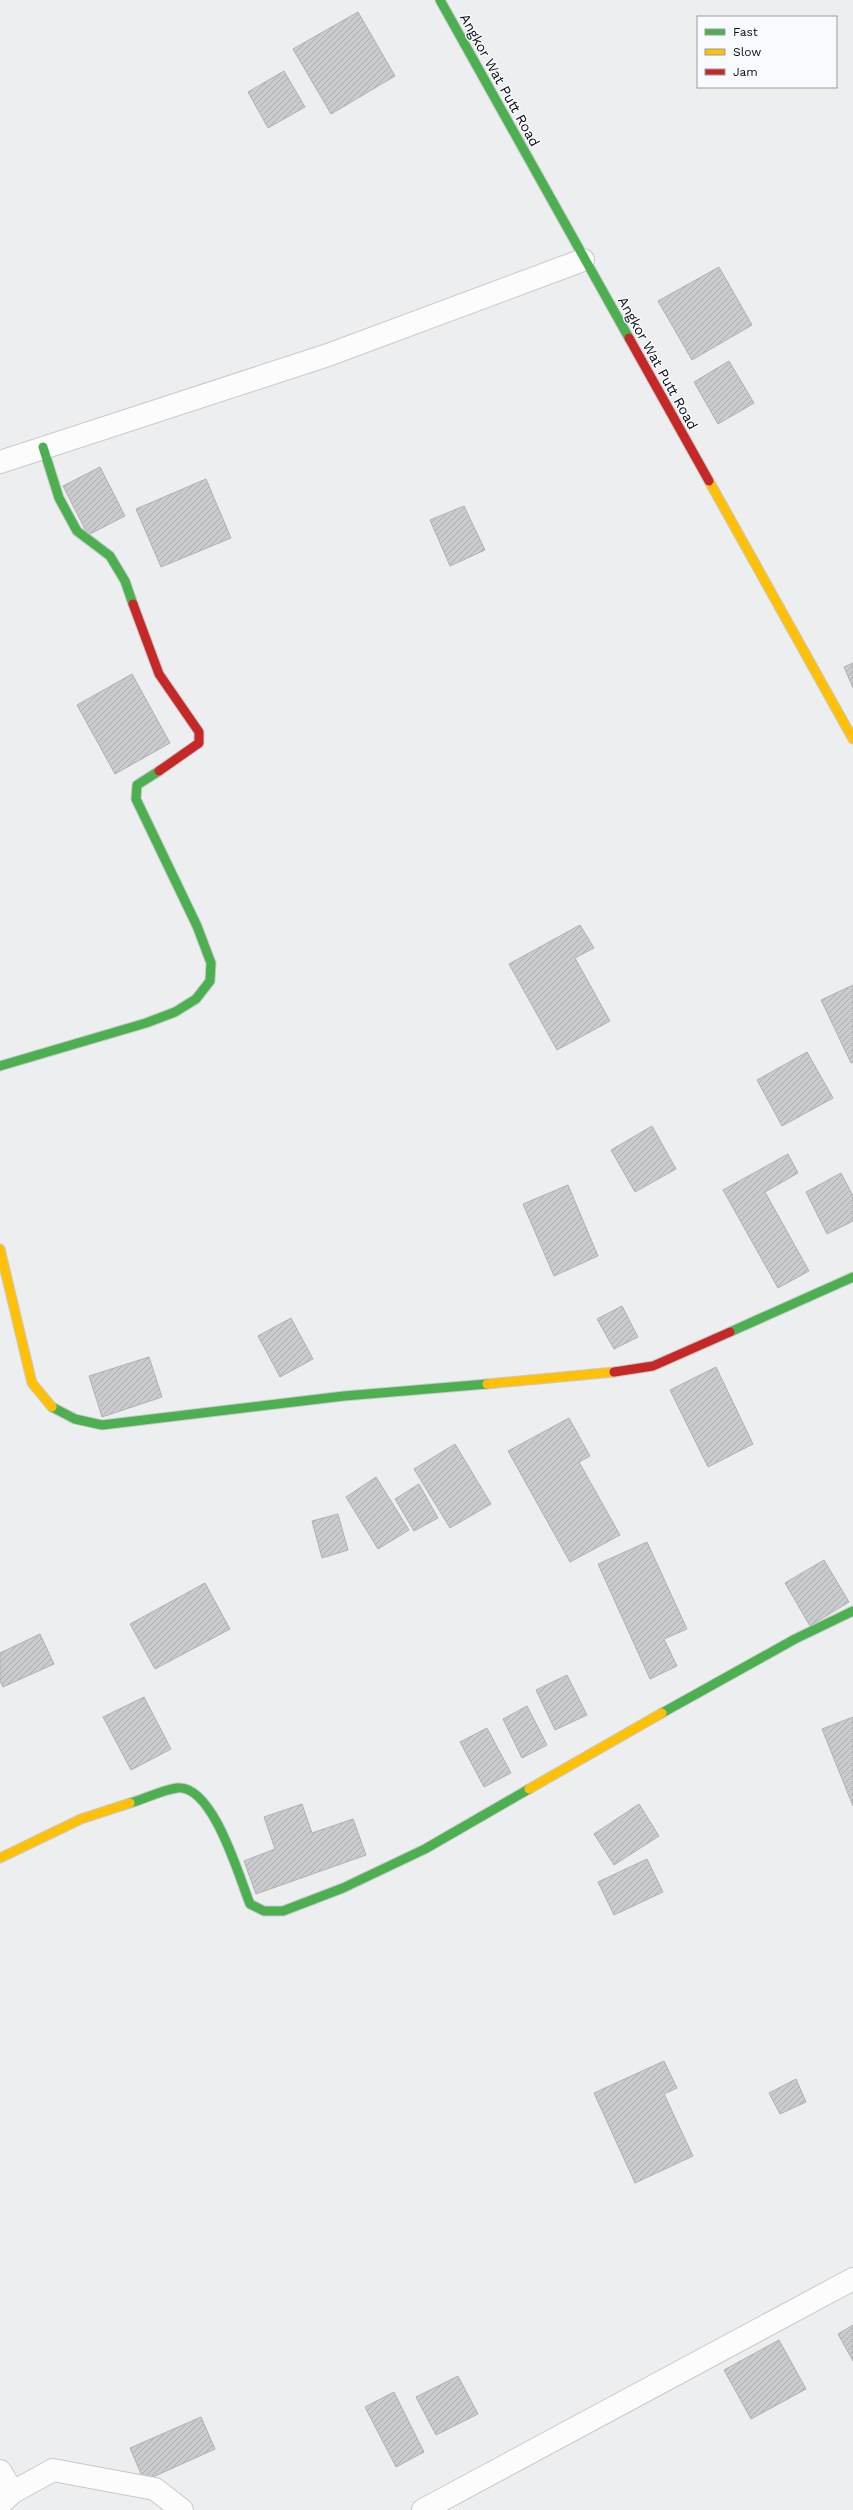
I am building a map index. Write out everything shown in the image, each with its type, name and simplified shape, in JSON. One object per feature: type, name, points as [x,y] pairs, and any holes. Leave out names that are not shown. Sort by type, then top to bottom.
[{"type":"street","name":"Angkor Wat Putt Road","points":[[440,0],[853,739]]},
{"type":"street","points":[[0,462],[328,354],[584,260]]},
{"type":"street","points":[[0,1066],[146,1023],[175,1012],[196,999],[210,981],[211,963],[197,926],[136,799],[137,785],[190,751],[199,743],[198,732],[159,674],[124,581],[110,556],[77,531],[59,498],[43,448]]},
{"type":"street","points":[[0,1249],[32,1382],[50,1406],[75,1419],[102,1425],[344,1396],[583,1376],[653,1366],[853,1276]]},
{"type":"street","points":[[0,1858],[81,1819],[178,1788],[195,1794],[207,1804],[218,1824],[250,1904],[264,1911],[283,1911],[343,1888],[425,1849],[658,1715],[795,1639],[853,1611]]},
{"type":"street","points":[[423,2510],[853,2279]]},
{"type":"street","points":[[0,2472],[7,2498],[52,2470],[155,2489],[182,2510]]},
{"type":"building","points":[[358,12],[395,76],[331,114],[293,49]]},
{"type":"building","points":[[284,71],[305,107],[268,128],[248,92]]},
{"type":"building","points":[[719,267],[752,325],[692,360],[658,301]]},
{"type":"building","points":[[729,361],[754,403],[718,424],[694,382]]},
{"type":"building","points":[[100,467],[125,516],[88,535],[63,486]]},
{"type":"building","points":[[206,479],[231,538],[161,567],[136,509]]},
{"type":"building","points":[[464,506],[485,550],[450,566],[430,520]]},
{"type":"building","points":[[853,663],[853,688],[844,667]]},
{"type":"building","points":[[132,674],[170,743],[115,774],[77,705]]},
{"type":"building","points":[[580,925],[594,948],[575,958],[610,1021],[557,1050],[509,964]]},
{"type":"building","points":[[853,985],[853,1062],[851,1063],[821,1000]]},
{"type":"building","points":[[807,1052],[833,1098],[782,1126],[757,1080]]},
{"type":"building","points":[[652,1126],[676,1169],[635,1192],[611,1150]]},
{"type":"building","points":[[788,1154],[798,1173],[765,1192],[809,1271],[778,1288],[723,1190]]},
{"type":"building","points":[[841,1173],[853,1196],[853,1221],[827,1234],[806,1192]]},
{"type":"building","points":[[568,1185],[598,1256],[554,1276],[523,1204]]},
{"type":"building","points":[[622,1306],[638,1337],[614,1349],[597,1319]]},
{"type":"building","points":[[291,1318],[313,1359],[280,1377],[258,1336]]},
{"type":"building","points":[[149,1357],[162,1397],[102,1417],[89,1376]]},
{"type":"building","points":[[716,1367],[753,1444],[708,1467],[670,1390]]},
{"type":"building","points":[[569,1418],[590,1456],[579,1462],[620,1535],[570,1562],[508,1451]]},
{"type":"building","points":[[455,1444],[491,1504],[450,1528],[414,1469]]},
{"type":"building","points":[[376,1477],[409,1530],[378,1549],[346,1497]]},
{"type":"building","points":[[419,1484],[438,1518],[414,1531],[395,1499]]},
{"type":"building","points":[[338,1514],[348,1550],[322,1558],[312,1521]]},
{"type":"building","points":[[647,1542],[687,1629],[664,1639],[677,1666],[650,1679],[598,1564]]},
{"type":"building","points":[[824,1560],[849,1602],[810,1626],[785,1583]]},
{"type":"building","points":[[205,1583],[230,1629],[155,1669],[130,1624]]},
{"type":"building","points":[[40,1634],[54,1664],[3,1687],[0,1681],[0,1653]]},
{"type":"building","points":[[567,1675],[587,1715],[555,1730],[536,1690]]},
{"type":"building","points":[[144,1697],[171,1749],[131,1770],[103,1717]]},
{"type":"building","points":[[527,1706],[547,1745],[522,1758],[503,1719]]},
{"type":"building","points":[[853,1717],[853,1806],[822,1729]]},
{"type":"building","points":[[487,1728],[511,1773],[484,1787],[460,1742]]},
{"type":"building","points":[[302,1804],[312,1833],[353,1819],[366,1855],[256,1894],[244,1861],[275,1849],[264,1817]]},
{"type":"building","points":[[639,1804],[659,1836],[614,1865],[594,1834]]},
{"type":"building","points":[[647,1859],[663,1892],[614,1915],[598,1882]]},
{"type":"building","points":[[664,2061],[677,2088],[664,2094],[693,2156],[635,2183],[594,2093]]},
{"type":"building","points":[[796,2079],[806,2102],[780,2114],[769,2093]]},
{"type":"building","points":[[853,2325],[853,2361],[838,2334]]},
{"type":"building","points":[[779,2340],[806,2389],[751,2419],[724,2370]]},
{"type":"building","points":[[458,2376],[478,2414],[436,2435],[416,2397]]},
{"type":"building","points":[[394,2392],[424,2452],[396,2467],[365,2407]]},
{"type":"building","points":[[201,2417],[215,2449],[144,2481],[130,2448]]},
{"type":"traffic: fast","points":[[440,0],[629,338]]},
{"type":"traffic: fast","points":[[43,447],[59,498],[77,531],[110,556],[125,581],[133,604]]},
{"type":"traffic: fast","points":[[0,1066],[146,1023],[175,1012],[196,999],[210,981],[211,963],[197,926],[136,799],[137,785],[159,771]]},
{"type":"traffic: fast","points":[[730,1332],[853,1277]]},
{"type":"traffic: fast","points":[[52,1407],[75,1419],[102,1425],[344,1396],[487,1384]]},
{"type":"traffic: fast","points":[[662,1713],[795,1639],[853,1611]]},
{"type":"traffic: fast","points":[[130,1803],[171,1789],[177,1788],[190,1791],[202,1801],[213,1816],[223,1834],[250,1904],[264,1911],[283,1911],[343,1888],[425,1849],[529,1789]]},
{"type":"traffic: slow","points":[[709,481],[853,739]]},
{"type":"traffic: slow","points":[[0,1249],[32,1383],[52,1407]]},
{"type":"traffic: slow","points":[[487,1384],[614,1372]]},
{"type":"traffic: slow","points":[[529,1789],[662,1713]]},
{"type":"traffic: slow","points":[[0,1858],[81,1819],[130,1803]]},
{"type":"traffic: jam","points":[[629,338],[709,481]]},
{"type":"traffic: jam","points":[[133,604],[159,674],[199,732],[199,743],[159,771]]},
{"type":"traffic: jam","points":[[614,1372],[653,1366],[730,1332]]}]
